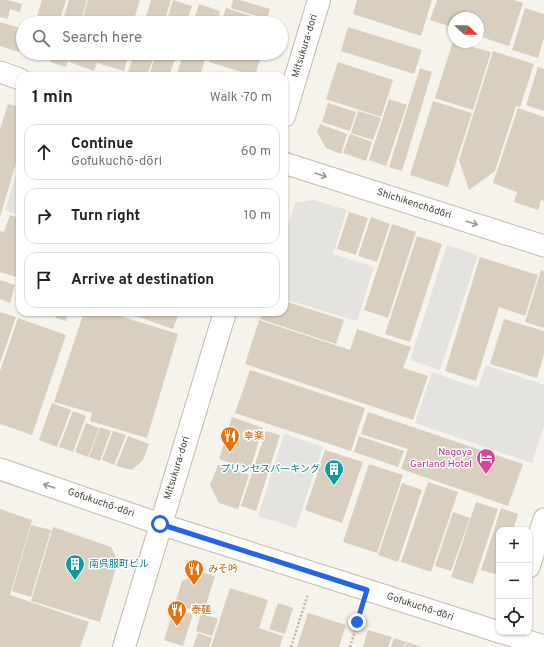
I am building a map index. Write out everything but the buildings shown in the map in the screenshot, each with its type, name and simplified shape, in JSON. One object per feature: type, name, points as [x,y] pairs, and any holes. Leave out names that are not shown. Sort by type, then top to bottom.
[{"type":"street","name":"Mitsukura-dori","points":[[288,103],[319,0]]},
{"type":"street","points":[[0,72],[16,78]]},
{"type":"street","name":"Shichikenchōdōri","points":[[288,164],[544,246]]},
{"type":"street","name":"Mitsukura-dori","points":[[124,647],[224,316]]},
{"type":"street","name":"Gofukuchō-dōri","points":[[0,469],[160,524],[496,632]]},
{"type":"street","points":[[530,563],[544,519]]},
{"type":"street","name":"Gofukuchō-dōri","points":[[504,635],[544,646]]},
{"type":"path","points":[[291,647],[314,573]]},
{"type":"path","points":[[350,647],[367,590]]},
{"type":"shaded area","points":[[16,174],[16,214],[5,210]]},
{"type":"shaded area","points":[[314,200],[347,210],[333,254],[374,267],[357,321],[288,300],[288,225],[295,203]]},
{"type":"shaded area","points":[[447,245],[478,255],[440,370],[410,360]]},
{"type":"shaded area","points":[[486,365],[544,385],[544,426],[532,463],[415,423],[432,372],[478,388]]},
{"type":"shaded area","points":[[284,434],[323,447],[296,528],[258,516]]},
{"type":"place","name":"幸楽","points":[[230,453]]},
{"type":"place","name":"Nagoya Garland Hotel","points":[[486,475]]},
{"type":"place","name":"プリンセスパーキング","points":[[334,486]]},
{"type":"place","name":"南呉服町ビル","points":[[75,581]]},
{"type":"place","name":"みそ吟","points":[[194,586]]},
{"type":"place","name":"泰麺","points":[[177,627]]},
{"type":"route","points":[[160,524],[367,590],[357,622]]}]
